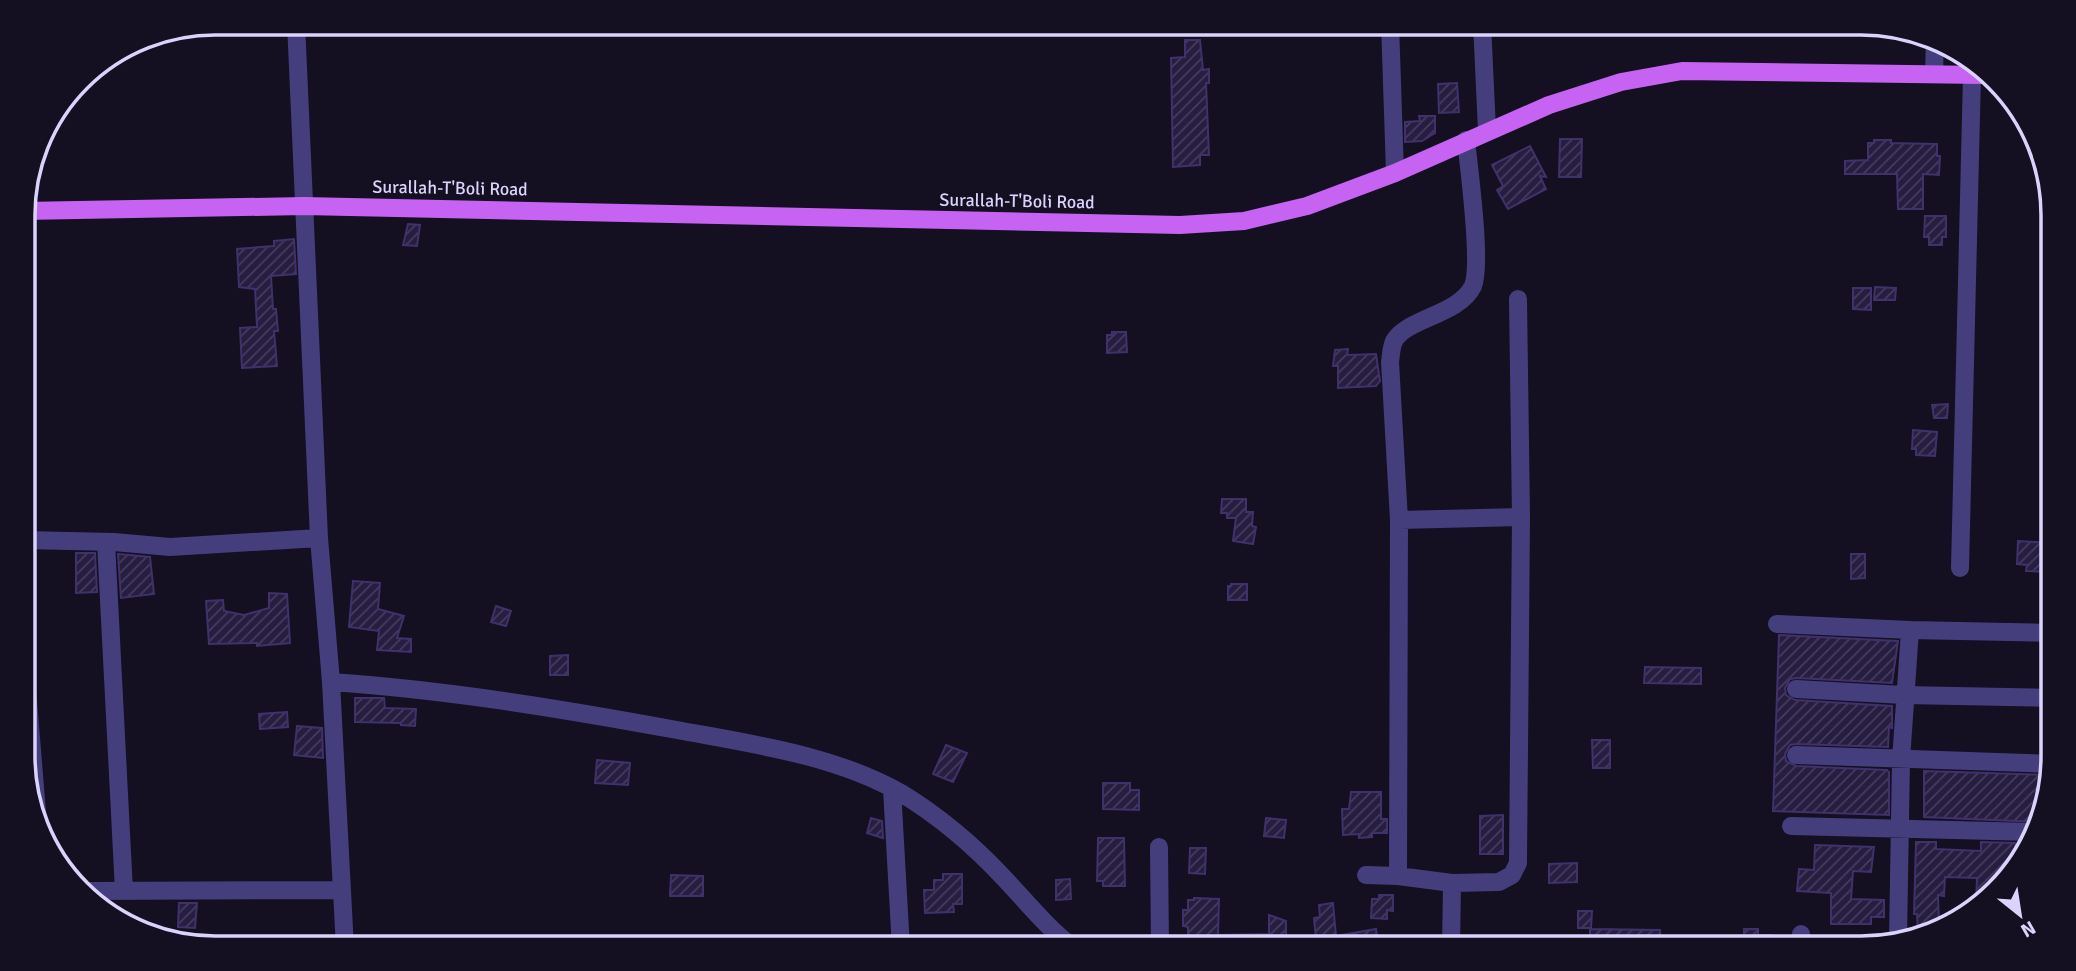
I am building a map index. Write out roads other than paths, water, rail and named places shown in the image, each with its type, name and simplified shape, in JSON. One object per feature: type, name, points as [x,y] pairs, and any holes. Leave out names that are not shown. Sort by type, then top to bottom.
[{"type":"main road","name":"Surallah-T'Boli Road","points":[[35,211],[304,206],[1180,225],[1244,221],[1295,209],[1395,173],[1549,105],[1621,82],[1682,71],[1973,75]]},
{"type":"street","points":[[297,35],[319,538],[331,682],[344,936]]},
{"type":"street","points":[[1390,35],[1395,173]]},
{"type":"street","points":[[1482,35],[1486,131]]},
{"type":"street","points":[[1934,74],[1935,51]]},
{"type":"street","points":[[1960,568],[1978,79]]},
{"type":"street","points":[[1398,876],[1399,520],[1391,351],[1393,343],[1401,334],[1466,297],[1474,282],[1476,255],[1466,140]]},
{"type":"street","points":[[1366,875],[1452,883],[1499,882],[1512,876],[1518,863],[1521,517],[1518,299]]},
{"type":"street","points":[[1399,520],[1521,517]]},
{"type":"street","points":[[35,540],[170,547],[319,538]]},
{"type":"street","points":[[106,542],[124,891]]},
{"type":"street","points":[[1777,624],[2041,634]]},
{"type":"street","points":[[1898,932],[1901,760],[1910,630]]},
{"type":"street","points":[[331,682],[383,685],[545,705],[755,744],[860,774],[892,789],[952,831],[1001,875],[1061,936]]},
{"type":"street","points":[[1796,689],[1904,695],[2041,698]]},
{"type":"street","points":[[1796,755],[2041,764]]},
{"type":"street","points":[[892,789],[900,936]]},
{"type":"street","points":[[1791,826],[2024,832]]},
{"type":"street","points":[[1159,847],[1160,936]]},
{"type":"street","points":[[1451,936],[1452,883]]},
{"type":"street","points":[[97,891],[342,890]]}]
